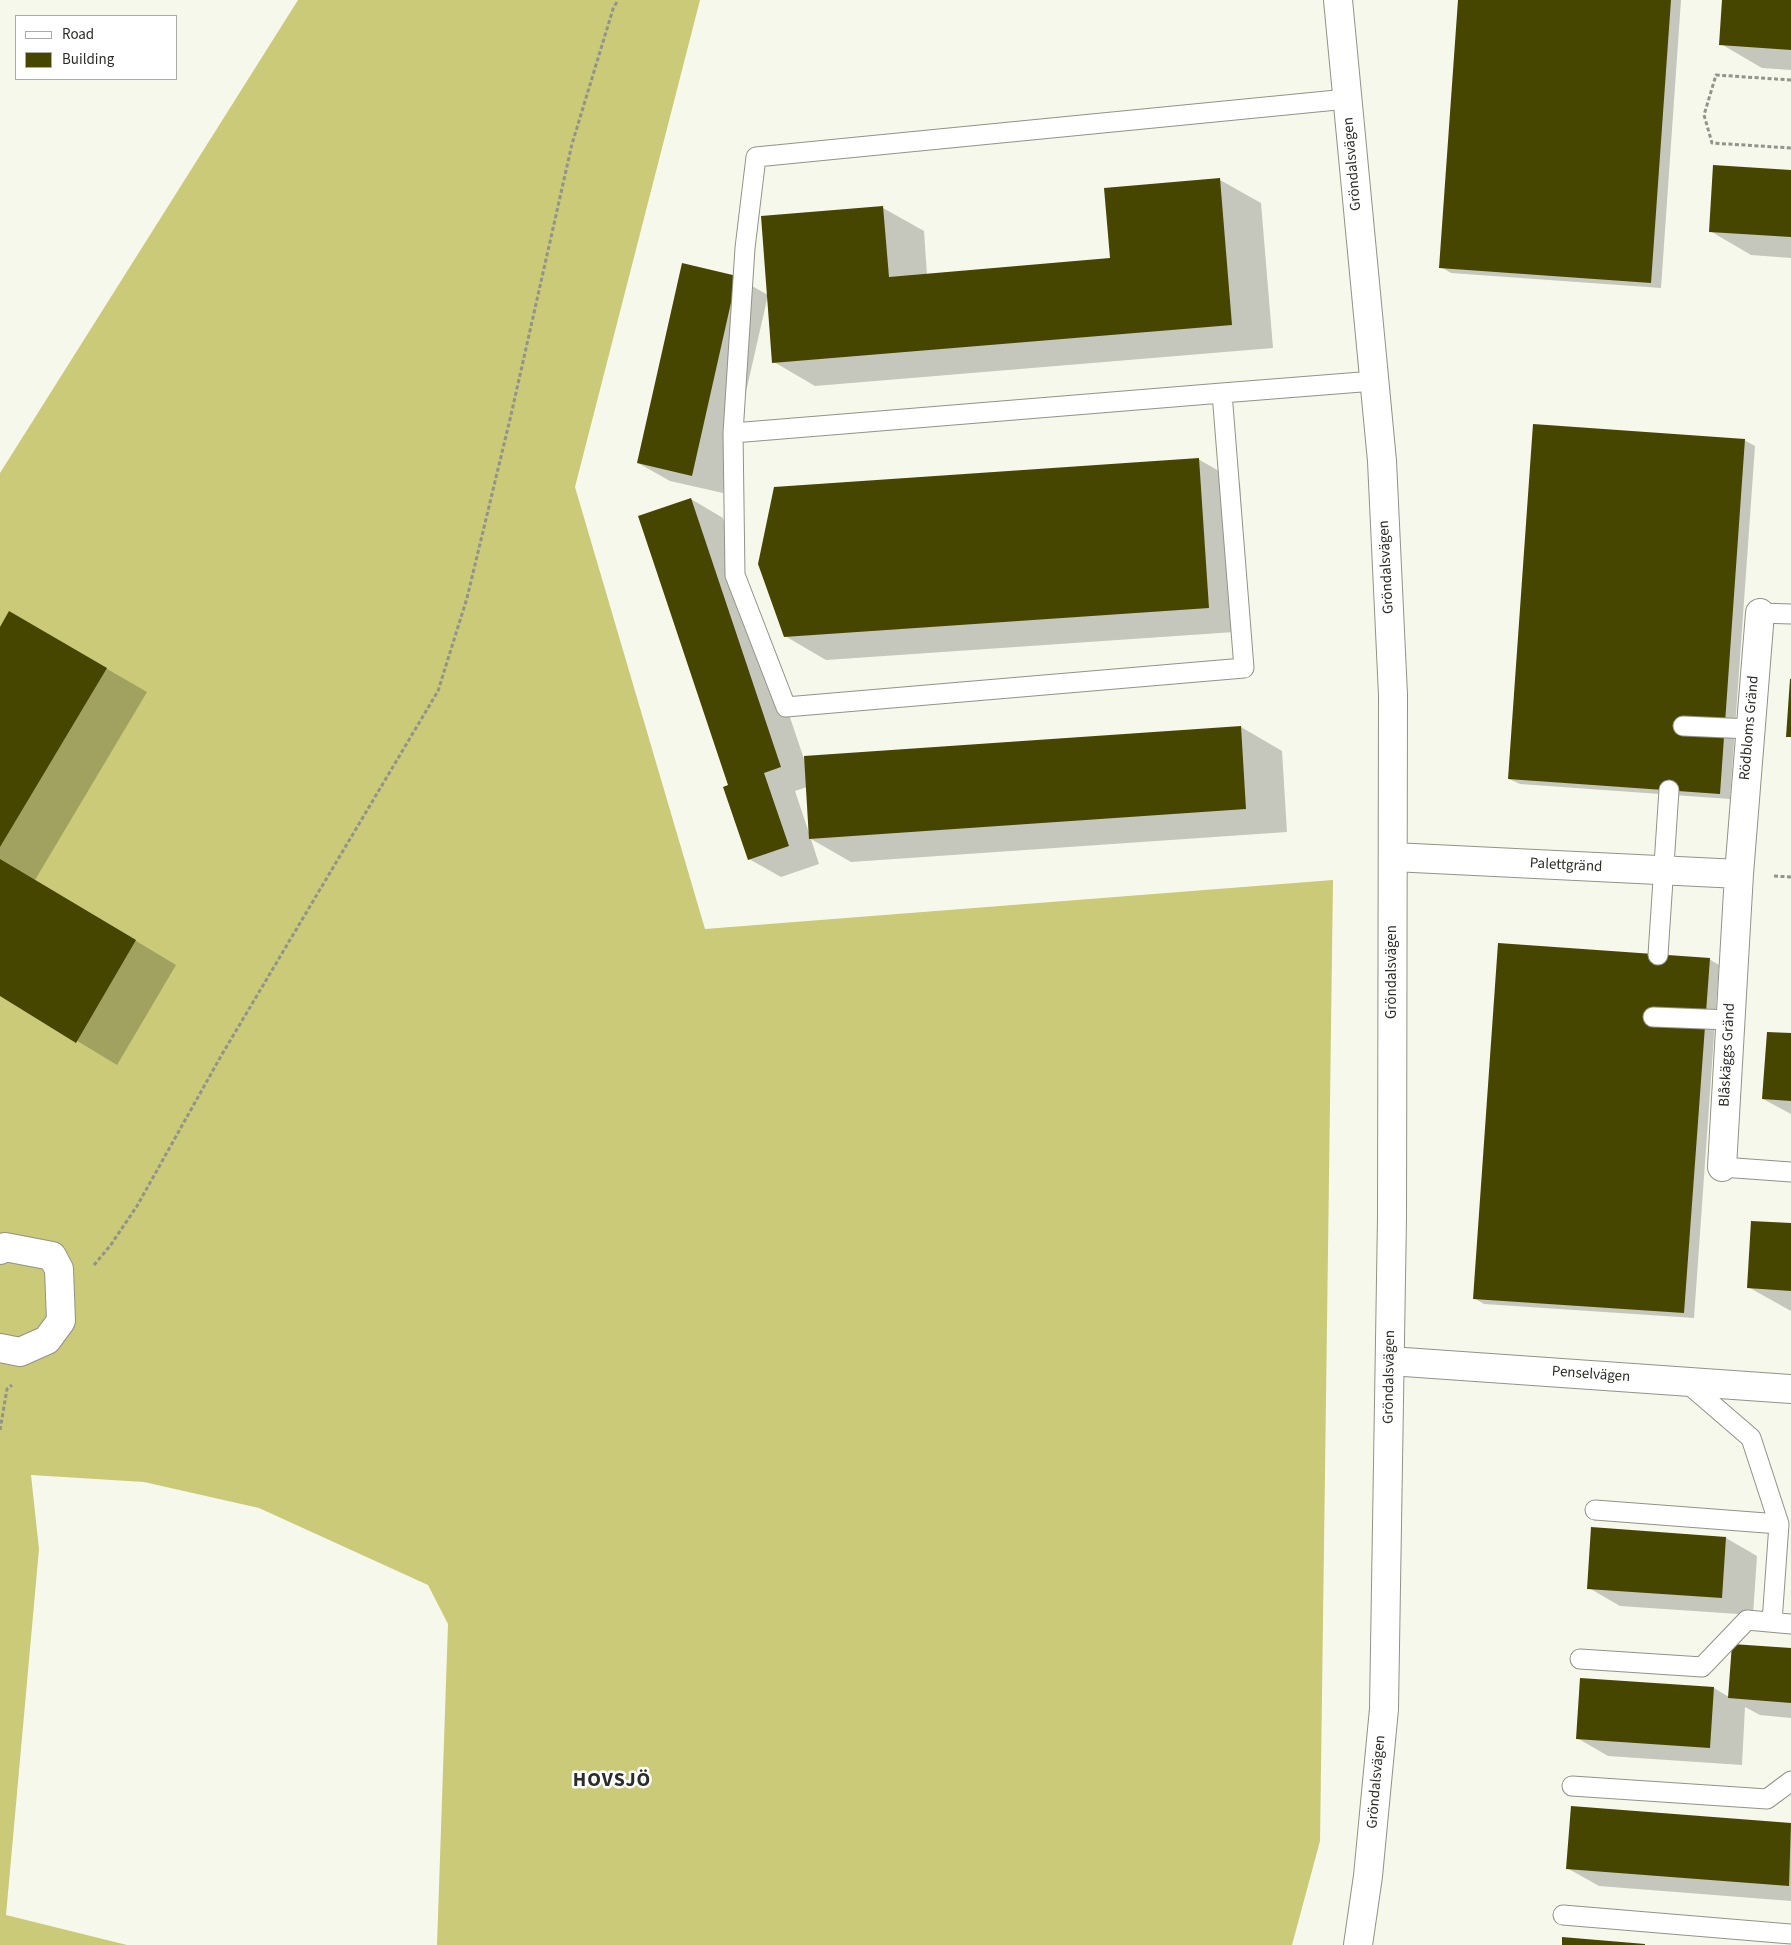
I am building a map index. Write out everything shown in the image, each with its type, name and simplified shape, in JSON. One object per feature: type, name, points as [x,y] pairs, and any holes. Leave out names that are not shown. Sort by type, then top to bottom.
[{"type":"street","name":"Gröndalsvägen","points":[[1338,0],[1382,461],[1393,695],[1392,1217],[1384,1709],[1368,1876],[1358,1945]]},
{"type":"street","name":"Rödbloms Gränd","points":[[1739,874],[1760,613]]},
{"type":"street","name":"Palettgränd","points":[[1393,857],[1739,874]]},
{"type":"street","name":"Blåskäggs Gränd","points":[[1722,1167],[1739,874]]},
{"type":"street","points":[[0,1250],[5,1246],[52,1256],[59,1269],[61,1321],[47,1340],[20,1352],[0,1348]]},
{"type":"street","name":"Penselvägen","points":[[1390,1361],[1791,1389]]},
{"type":"lane","points":[[1222,393],[1244,668],[786,707],[735,575],[733,433],[745,248],[756,157],[1347,99]]},
{"type":"lane","points":[[733,433],[1374,381]]},
{"type":"lane","name":"Rödbloms Gränd","points":[[1760,613],[1791,614]]},
{"type":"lane","points":[[1684,726],[1750,728]]},
{"type":"lane","points":[[1658,955],[1669,790]]},
{"type":"lane","points":[[1653,1017],[1730,1020]]},
{"type":"lane","name":"Blåskäggs Gränd","points":[[1722,1167],[1791,1172]]},
{"type":"lane","points":[[1686,1382],[1751,1438],[1780,1524],[1772,1622]]},
{"type":"lane","points":[[1594,1510],[1780,1524]]},
{"type":"lane","points":[[1580,1659],[1702,1668],[1747,1620],[1791,1624]]},
{"type":"lane","points":[[1572,1786],[1767,1799],[1791,1781]]},
{"type":"lane","points":[[1563,1915],[1791,1934]]},
{"type":"path","points":[[110,1246],[137,1206],[221,1056],[438,691],[467,598],[511,415],[572,144],[613,9],[618,0]]},
{"type":"path","points":[[1791,80],[1716,75],[1704,115],[1712,143],[1791,148]]},
{"type":"shaded area","points":[[298,0],[700,0],[575,487],[705,929],[1333,880],[1320,1841],[1292,1945],[437,1945],[448,1624],[428,1585],[259,1508],[144,1482],[31,1475],[39,1549],[6,1915],[127,1945],[0,1945],[0,473]]},
{"type":"building","points":[[1458,0],[1671,0],[1651,283],[1439,268]]},
{"type":"building","points":[[1722,0],[1791,0],[1791,50],[1719,45]]},
{"type":"building","points":[[1713,165],[1791,170],[1791,237],[1709,232]]},
{"type":"building","points":[[1220,178],[1232,325],[772,363],[761,216],[883,206],[889,277],[1110,258],[1104,188]]},
{"type":"building","points":[[682,263],[737,276],[692,476],[637,463]]},
{"type":"building","points":[[1533,424],[1745,439],[1720,794],[1508,779]]},
{"type":"building","points":[[1199,458],[1209,608],[784,637],[758,564],[774,487]]},
{"type":"building","points":[[691,498],[781,767],[764,773],[789,846],[748,860],[723,787],[728,785],[638,516]]},
{"type":"building","points":[[9,611],[107,668],[0,847],[0,627]]},
{"type":"building","points":[[1790,679],[1791,737],[1786,737]]},
{"type":"building","points":[[1241,726],[1246,809],[809,839],[804,756]]},
{"type":"building","points":[[0,859],[136,940],[76,1043],[0,996]]},
{"type":"building","points":[[1498,943],[1710,958],[1684,1313],[1473,1299]]},
{"type":"building","points":[[1767,1032],[1791,1033],[1791,1101],[1762,1099]]},
{"type":"building","points":[[1751,1221],[1791,1223],[1791,1291],[1747,1288]]},
{"type":"building","points":[[1591,1527],[1726,1537],[1722,1598],[1587,1589]]},
{"type":"building","points":[[1732,1644],[1791,1648],[1791,1703],[1728,1698]]},
{"type":"building","points":[[1580,1678],[1714,1687],[1710,1748],[1576,1739]]},
{"type":"building","points":[[1571,1806],[1791,1823],[1789,1886],[1566,1869]]},
{"type":"building","points":[[1562,1937],[1645,1944],[1645,1945],[1562,1945]]},
{"type":"district","name":"HOVSJÖ","points":[[612,1782]]}]
